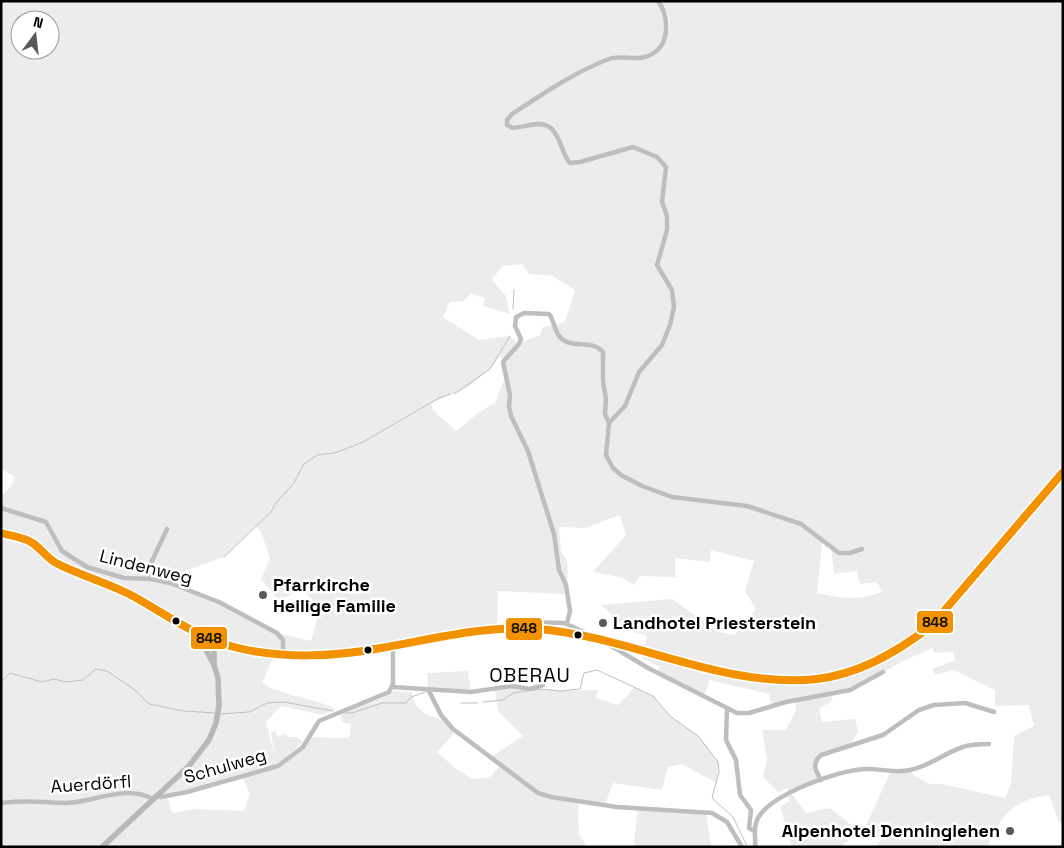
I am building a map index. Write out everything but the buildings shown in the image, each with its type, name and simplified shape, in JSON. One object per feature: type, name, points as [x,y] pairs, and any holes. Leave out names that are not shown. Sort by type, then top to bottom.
[{"type":"main road","points":[[1,534],[27,540],[56,564],[116,587],[214,641],[228,645],[283,653],[327,653],[393,646],[489,630],[536,629],[600,639],[727,673],[765,680],[819,678],[864,666],[888,655],[932,625],[1063,472]]},
{"type":"main road","points":[[102,847],[201,752],[216,723],[219,706],[218,678],[214,665],[196,631]]},
{"type":"main road","points":[[206,651],[214,641]]},
{"type":"main road","points":[[214,641],[214,665]]},
{"type":"main road","points":[[214,656],[228,645]]},
{"type":"street","points":[[609,423],[625,406],[644,364],[662,345],[672,317],[672,290],[657,265],[667,230],[667,216],[662,202],[666,189],[666,167],[661,159],[651,153],[633,147],[575,164],[570,163],[566,158],[558,136],[548,125],[536,123],[513,128],[507,125],[507,122],[512,114],[526,104],[580,72],[614,58],[638,59],[655,52],[661,44],[666,24],[665,13],[658,1]]},
{"type":"street","points":[[566,623],[570,611],[566,585],[559,570],[554,534],[528,451],[511,416],[509,406],[510,395],[504,362],[521,339],[515,322],[517,315],[549,314],[562,339],[568,343],[587,343],[603,352],[603,381],[607,406],[605,414],[609,423],[606,456],[608,462],[630,480],[672,497],[747,506],[801,524],[839,554],[862,549]]},
{"type":"street","name":"Lindenweg","points":[[1,508],[46,522],[62,551],[87,567],[124,578],[151,579],[170,583],[219,602],[277,633],[283,640],[283,653]]},
{"type":"street","points":[[151,579],[151,564],[167,529]]},
{"type":"street","points":[[489,630],[524,622],[566,623],[600,639],[648,668],[727,710],[749,713],[786,702],[844,692],[858,687],[883,672]]},
{"type":"street","points":[[393,646],[392,687],[471,692],[512,686],[530,689],[543,685]]},
{"type":"street","name":"Schulweg","points":[[155,797],[175,794],[278,766],[303,747],[319,721],[380,697],[392,687]]},
{"type":"street","points":[[428,689],[441,715],[453,729],[538,792],[552,797],[617,806],[712,813],[727,822],[742,847]]},
{"type":"street","points":[[820,780],[815,764],[821,755],[883,734],[926,707],[957,702],[994,712]]},
{"type":"street","points":[[727,710],[726,740],[736,760],[740,794],[751,810],[749,828],[754,831]]},
{"type":"street","points":[[755,847],[754,831],[757,820],[767,806],[820,780],[865,769],[898,772],[910,770],[929,764],[962,747],[989,744]]},
{"type":"street","name":"Schulweg","points":[[167,785],[175,794]]},
{"type":"street","name":"Auerdörfl","points":[[1,803],[22,800],[67,802],[127,793],[155,797]]},
{"type":"shaded area","points":[[1,1],[656,1],[665,18],[665,22],[660,41],[655,49],[642,56],[601,60],[563,79],[610,61],[646,59],[659,53],[664,45],[670,24],[667,12],[660,1],[1063,1],[1063,823],[1059,822],[1049,795],[1026,801],[1010,810],[998,825],[988,847],[876,847],[881,840],[866,825],[891,771],[910,770],[915,776],[930,784],[942,784],[1005,798],[1011,784],[1014,736],[1034,726],[1029,705],[995,706],[995,690],[954,670],[935,675],[932,669],[955,660],[953,652],[935,653],[932,648],[901,662],[871,680],[833,694],[831,702],[819,708],[822,722],[855,719],[858,732],[850,744],[827,752],[815,764],[821,780],[791,793],[806,813],[830,808],[860,832],[840,847],[792,847],[780,806],[790,801],[787,795],[790,793],[787,788],[778,792],[763,777],[767,759],[762,730],[786,730],[796,710],[795,701],[771,706],[769,694],[710,680],[704,696],[658,673],[660,667],[642,658],[647,636],[620,628],[622,624],[601,605],[672,599],[718,632],[735,635],[756,609],[745,591],[754,561],[711,550],[710,562],[675,558],[675,577],[640,576],[634,585],[620,577],[593,572],[626,535],[620,515],[585,528],[559,527],[561,552],[565,557],[568,567],[568,594],[498,591],[497,622],[489,629],[373,650],[275,653],[262,683],[271,688],[335,709],[323,715],[281,706],[266,722],[275,757],[271,732],[276,731],[277,736],[286,734],[287,737],[297,737],[303,742],[277,765],[295,754],[310,737],[349,738],[351,724],[342,722],[340,712],[380,699],[394,691],[412,692],[415,705],[426,714],[445,721],[456,731],[437,752],[455,768],[472,779],[490,777],[501,764],[491,757],[523,736],[498,711],[495,690],[508,686],[561,691],[598,690],[596,698],[618,705],[635,687],[653,696],[670,716],[699,736],[718,762],[717,783],[681,764],[668,767],[662,790],[613,783],[605,805],[578,801],[579,834],[587,847],[1,847],[1,496],[11,486],[15,477],[1,469]],"holes":[[[522,264],[529,274],[552,276],[575,290],[565,322],[543,327],[540,335],[517,344],[510,336],[479,340],[443,317],[450,302],[463,301],[471,293],[485,299],[483,306],[510,314],[506,296],[492,280],[502,266]],[[501,355],[505,377],[495,403],[478,413],[456,431],[433,410],[431,403],[467,388],[490,369]],[[255,526],[261,532],[270,558],[261,579],[282,604],[285,598],[302,588],[320,609],[311,641],[277,633],[219,602],[170,583],[184,571],[224,557]],[[822,543],[831,549],[834,574],[857,571],[860,584],[877,582],[882,592],[857,598],[817,593]],[[242,775],[250,794],[244,811],[195,809],[172,813],[167,796]]]},
{"type":"shaded area","points":[[468,671],[471,692],[428,689],[427,673]]},
{"type":"shaded area","points":[[637,808],[706,812],[711,847],[635,847]]},
{"type":"waterway","points":[[513,309],[514,290]]},
{"type":"waterway","points":[[454,394],[490,369],[510,336]]},
{"type":"waterway","points":[[224,557],[271,512],[276,503],[294,483],[303,465],[317,455],[335,453],[363,442],[439,398],[450,394]]},
{"type":"waterway","points":[[1,682],[10,673],[42,682],[54,679],[66,682],[83,680],[96,669],[107,671],[135,690],[149,704],[183,711],[216,713]]},
{"type":"waterway","points":[[483,702],[503,700],[513,693],[540,689],[561,691],[580,689],[584,673],[597,670],[653,696],[670,716],[698,736],[718,762],[719,772],[712,798],[733,817],[747,846]]},
{"type":"waterway","points":[[344,713],[352,713],[382,703],[406,703],[411,697],[426,692]]},
{"type":"waterway","points":[[220,714],[249,712],[267,703],[284,702],[333,711]]},
{"type":"waterway","points":[[461,703],[478,703]]},
{"type":"transit line","name":"848","points":[[1,533],[23,538],[37,546],[56,563],[129,594],[206,637],[220,643],[252,651],[288,655],[326,655],[363,651],[478,631],[517,628],[572,634],[607,641],[711,669],[746,676],[781,680],[817,679],[864,667],[906,644],[932,625],[1063,472]]},
{"type":"place","name":"Pfarrkirche Heilige Familie","points":[[263,595]]},
{"type":"place","name":"Landhotel Priesterstein","points":[[603,623]]},
{"type":"place","name":"Alpenhotel Denninglehen","points":[[1010,831]]},
{"type":"district","name":"OBERAU","points":[[530,675]]}]
